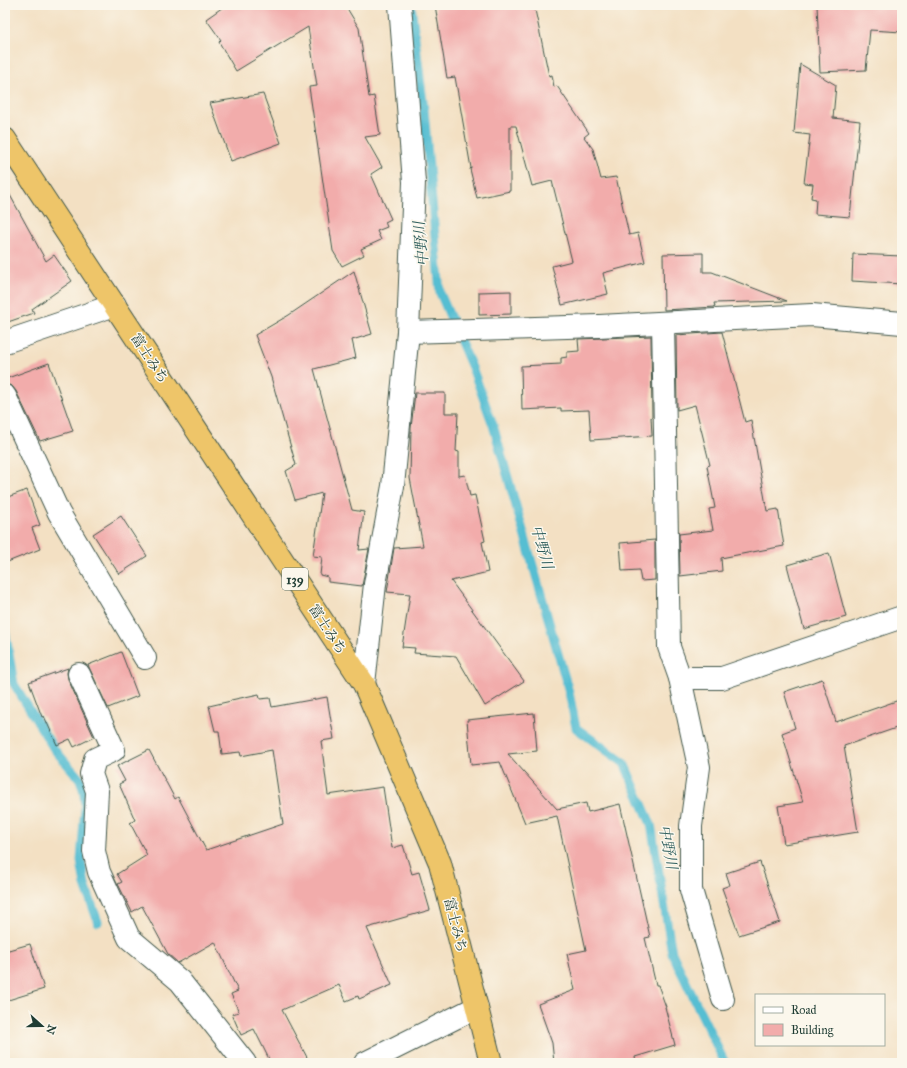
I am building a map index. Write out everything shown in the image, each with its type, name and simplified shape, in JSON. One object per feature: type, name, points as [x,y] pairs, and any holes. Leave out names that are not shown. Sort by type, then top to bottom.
[{"type":"highway","name":"富士みち","points":[[5,139],[364,684],[440,863],[491,1063]]},
{"type":"street","points":[[364,684],[376,584],[393,486],[415,332],[414,182],[400,5]]},
{"type":"street","points":[[5,342],[115,306]]},
{"type":"street","points":[[415,332],[663,323],[812,315],[902,323]]},
{"type":"street","points":[[663,323],[669,648],[680,678],[699,767],[691,826],[691,890],[723,999]]},
{"type":"street","points":[[5,396],[59,512],[144,658]]},
{"type":"street","points":[[680,678],[722,678],[902,617]]},
{"type":"street","points":[[79,674],[114,750],[95,759],[91,774],[97,791],[94,851],[99,872],[129,938],[180,981],[245,1063]]},
{"type":"street","points":[[365,1063],[477,1007]]},
{"type":"building","points":[[226,5],[345,5],[359,28],[369,97],[374,96],[380,135],[365,137],[382,167],[371,174],[391,219],[385,222],[387,227],[377,231],[381,240],[361,249],[364,255],[342,266],[333,251],[309,87],[317,86],[308,27],[236,71],[219,42],[221,40],[206,19]]},
{"type":"building","points":[[435,5],[534,5],[549,76],[552,75],[554,87],[557,86],[589,133],[584,137],[593,149],[601,179],[616,177],[629,235],[638,233],[645,262],[603,273],[608,294],[562,305],[552,266],[572,261],[552,181],[532,186],[516,126],[510,126],[510,191],[477,198],[470,169],[455,77],[447,78]]},
{"type":"building","points":[[817,5],[902,5],[902,32],[870,30],[866,70],[820,72]]},
{"type":"building","points":[[800,64],[836,85],[833,118],[860,121],[850,217],[815,214],[816,199],[811,198],[813,184],[804,183],[810,135],[794,133]]},
{"type":"building","points":[[263,94],[281,143],[231,161],[210,103]]},
{"type":"building","points":[[5,186],[46,261],[54,255],[72,281],[32,309],[34,313],[5,323]]},
{"type":"building","points":[[703,253],[703,272],[712,272],[787,301],[714,303],[715,307],[664,310],[663,254]]},
{"type":"building","points":[[853,254],[902,256],[902,284],[852,281]]},
{"type":"building","points":[[354,271],[372,334],[352,340],[356,358],[314,369],[352,510],[364,512],[359,550],[369,549],[362,586],[328,582],[328,577],[320,575],[322,557],[313,556],[322,493],[295,500],[286,471],[296,465],[271,377],[255,335],[289,315]]},
{"type":"building","points":[[511,291],[511,314],[479,315],[479,292]]},
{"type":"building","points":[[722,332],[745,422],[751,420],[767,511],[778,509],[784,546],[721,558],[722,571],[680,576],[679,534],[713,530],[709,509],[715,508],[707,466],[710,465],[695,405],[677,410],[676,335]]},
{"type":"building","points":[[651,336],[652,436],[591,440],[589,410],[561,411],[561,408],[522,410],[521,366],[561,364],[561,358],[567,357],[567,352],[579,351],[578,339]]},
{"type":"building","points":[[49,363],[73,431],[40,441],[16,391],[12,386],[5,384],[5,379]]},
{"type":"building","points":[[415,393],[445,393],[445,413],[458,413],[456,451],[459,452],[459,476],[465,475],[470,496],[475,495],[485,541],[482,542],[488,572],[451,581],[524,681],[485,706],[456,656],[414,653],[415,648],[402,647],[410,594],[387,592],[394,548],[423,546],[410,478],[411,428]]},
{"type":"building","points":[[27,490],[40,525],[32,528],[40,549],[5,563],[5,498]]},
{"type":"building","points":[[121,516],[147,556],[119,574],[93,534]]},
{"type":"building","points":[[655,540],[655,580],[641,581],[639,570],[622,571],[620,543]]},
{"type":"building","points":[[829,553],[846,617],[804,629],[787,565]]},
{"type":"building","points":[[121,652],[138,696],[108,708],[88,665]]},
{"type":"building","points":[[68,668],[68,679],[94,737],[74,747],[70,739],[57,745],[44,716],[42,717],[29,682]]},
{"type":"building","points":[[822,679],[836,722],[902,699],[902,726],[844,746],[858,832],[784,844],[778,806],[803,802],[782,733],[795,728],[784,692]]},
{"type":"building","points":[[259,694],[260,699],[270,698],[272,707],[327,697],[334,739],[321,741],[328,795],[383,787],[392,848],[403,845],[412,874],[419,872],[430,910],[367,928],[392,985],[359,999],[358,996],[346,1001],[339,985],[282,1010],[310,1063],[271,1063],[254,1029],[241,1035],[232,1014],[239,1012],[231,994],[238,991],[215,942],[178,963],[168,954],[142,906],[132,912],[118,884],[122,882],[117,874],[147,855],[130,823],[135,820],[119,784],[125,781],[117,766],[149,750],[175,799],[178,797],[206,850],[283,824],[272,750],[241,756],[240,752],[222,754],[219,731],[215,731],[209,706]]},
{"type":"building","points":[[534,713],[537,751],[508,754],[557,809],[586,803],[588,812],[620,804],[650,937],[645,938],[656,985],[658,985],[666,1007],[675,1045],[635,1057],[636,1063],[554,1063],[552,1043],[538,1004],[575,990],[567,954],[586,950],[557,816],[525,823],[500,762],[471,765],[467,720]]},
{"type":"building","points":[[760,862],[780,922],[739,935],[722,888],[730,885],[726,873]]},
{"type":"building","points":[[30,944],[44,989],[5,1001],[5,951]]},
{"type":"waterway","name":"中野川","points":[[411,5],[424,110],[440,293],[473,370],[493,425],[569,692],[576,728],[624,763],[651,824],[672,953],[725,1063]]},
{"type":"waterway","points":[[5,630],[14,684],[54,749],[80,779],[84,792],[85,808],[81,861],[85,885],[98,922]]}]
